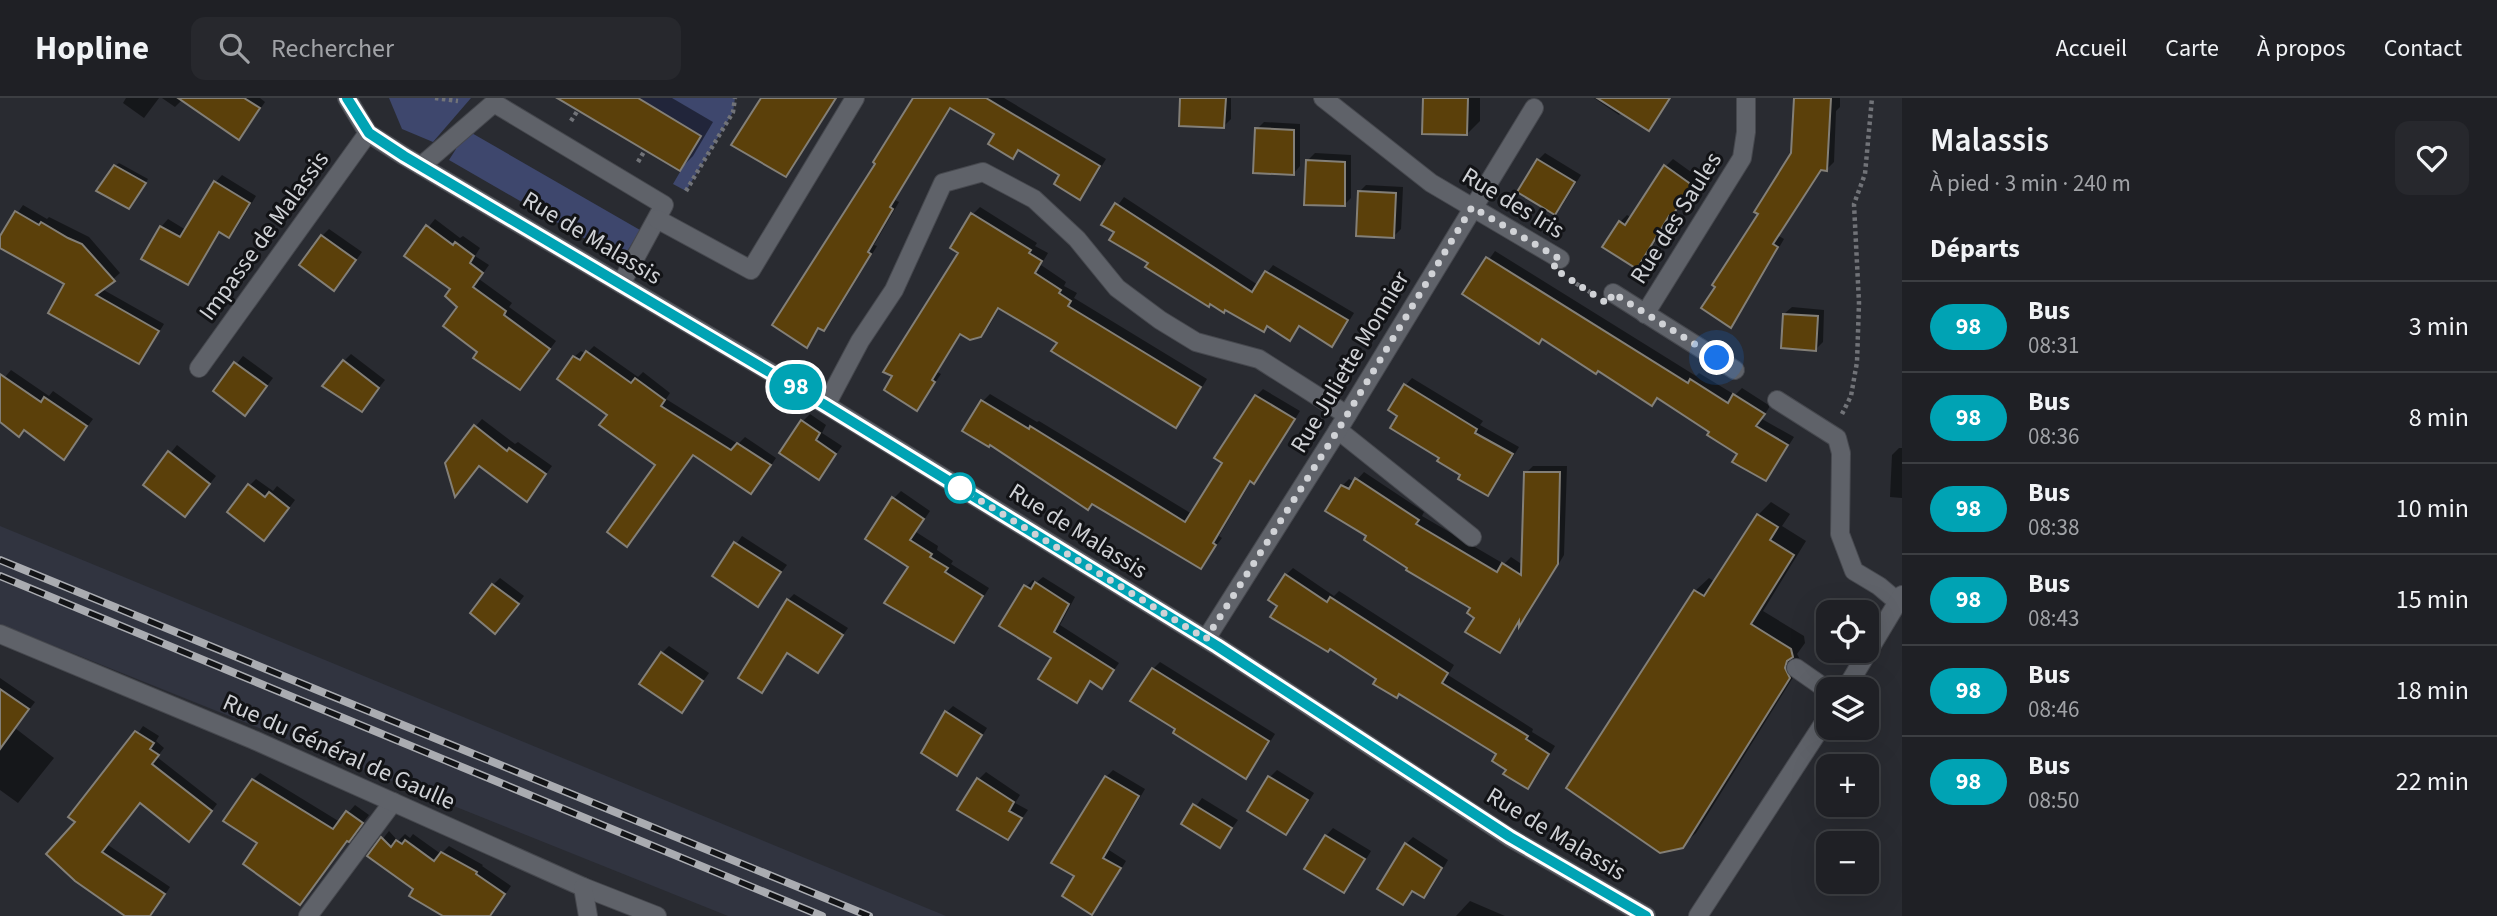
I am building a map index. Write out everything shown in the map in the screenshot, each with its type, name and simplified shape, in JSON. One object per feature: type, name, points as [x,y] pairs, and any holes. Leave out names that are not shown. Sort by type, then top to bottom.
[{"type":"street","name":"Rue de Malassis","points":[[347,98],[369,133],[421,166],[825,405],[1206,639],[1510,837],[1646,916]]},
{"type":"street","points":[[657,219],[751,270],[855,98]]},
{"type":"street","name":"Rue des Iris","points":[[1323,98],[1432,183],[1560,259]]},
{"type":"street","name":"Rue des Saules","points":[[1645,314],[1742,158],[1746,132],[1743,100]]},
{"type":"street","points":[[421,166],[494,103],[664,205],[621,284]]},
{"type":"street","name":"Rue Juliette Monnier","points":[[1206,639],[1343,422],[1534,108]]},
{"type":"street","name":"Impasse de Malassis","points":[[198,368],[369,133]]},
{"type":"street","points":[[825,405],[860,341],[894,290],[943,183],[983,172],[1034,199],[1077,240],[1117,288],[1160,320],[1196,342],[1259,359],[1343,422],[1472,537]]},
{"type":"street","points":[[1613,293],[1735,370]]},
{"type":"street","points":[[1777,400],[1838,438],[1841,453],[1840,534],[1853,571],[1900,598],[1853,677]]},
{"type":"street","name":"Rue du Général de Gaulle","points":[[0,634],[254,740],[583,887],[657,916]]},
{"type":"street","points":[[1796,668],[1816,682]]},
{"type":"street","points":[[1698,916],[1816,735]]},
{"type":"street","points":[[308,916],[393,802]]},
{"type":"street","points":[[583,887],[588,916]]},
{"type":"path","points":[[435,98],[467,103]]},
{"type":"path","points":[[686,191],[733,112],[735,98]]},
{"type":"path","points":[[1838,438],[1841,417],[1851,396],[1857,362],[1859,303],[1854,204],[1865,174],[1872,98]]},
{"type":"path","name":"Rue des Iris","points":[[1560,259],[1553,268],[1608,304],[1613,293]]},
{"type":"shaded area","points":[[389,98],[471,98],[433,142],[402,129]]},
{"type":"shaded area","points":[[638,98],[735,98],[733,112],[686,191],[673,184],[701,136]]},
{"type":"shaded area","points":[[470,132],[640,230],[622,260],[449,160],[456,149],[453,148]]},
{"type":"shaded area","points":[[0,526],[946,916],[728,916],[0,624]]},
{"type":"building","points":[[178,98],[244,98],[260,108],[239,140]]},
{"type":"building","points":[[557,98],[638,98],[701,136],[680,171]]},
{"type":"building","points":[[761,98],[836,98],[786,177],[731,145]]},
{"type":"building","points":[[913,98],[986,98],[1100,166],[1080,200],[1054,184],[1059,175],[1018,150],[1013,159],[988,144],[994,134],[950,108],[890,207],[893,209],[868,252],[871,254],[824,331],[818,328],[807,348],[772,325],[875,164],[873,162]]},
{"type":"building","points":[[1180,98],[1226,98],[1224,128],[1179,126]]},
{"type":"building","points":[[1423,98],[1468,98],[1467,135],[1422,134]]},
{"type":"building","points":[[1597,98],[1670,98],[1649,131]]},
{"type":"building","points":[[1794,98],[1831,98],[1827,171],[1821,170],[1773,244],[1778,247],[1731,328],[1701,308],[1715,287],[1712,285],[1758,214],[1754,212],[1791,153]]},
{"type":"building","points":[[1255,128],[1294,130],[1294,175],[1253,173]]},
{"type":"building","points":[[1537,159],[1575,182],[1555,215],[1517,192]]},
{"type":"building","points":[[1306,160],[1345,162],[1345,206],[1304,205]]},
{"type":"building","points":[[114,165],[146,183],[129,209],[96,191]]},
{"type":"building","points":[[1664,165],[1692,185],[1671,218],[1669,216],[1637,269],[1602,247],[1619,221],[1625,225]]},
{"type":"building","points":[[214,181],[250,203],[229,238],[219,232],[188,285],[141,259],[160,226],[180,237]]},
{"type":"building","points":[[1358,191],[1396,193],[1394,238],[1356,236]]},
{"type":"building","points":[[1115,203],[1252,292],[1265,271],[1348,320],[1332,347],[1299,326],[1290,341],[1267,326],[1264,332],[1225,310],[1224,313],[1210,304],[1209,307],[1145,267],[1148,263],[1109,240],[1114,232],[1101,225]]},
{"type":"building","points":[[15,211],[82,244],[115,281],[96,295],[159,331],[139,364],[48,313],[64,284],[0,248],[0,236]]},
{"type":"building","points":[[971,213],[1031,250],[1029,253],[1042,261],[1035,273],[1061,290],[1059,293],[1071,301],[1068,306],[1201,387],[1176,428],[1051,351],[1057,343],[998,308],[981,337],[970,340],[960,334],[917,411],[884,390],[892,376],[883,372],[958,253],[950,248]]},
{"type":"building","points":[[426,225],[453,245],[455,242],[474,256],[470,263],[483,273],[473,287],[506,311],[504,315],[550,349],[520,390],[473,358],[477,352],[443,326],[457,307],[445,296],[450,289],[404,256]]},
{"type":"building","points":[[321,235],[356,260],[334,291],[299,265]]},
{"type":"building","points":[[1486,257],[1688,383],[1690,379],[1728,403],[1733,394],[1765,414],[1756,426],[1788,445],[1766,481],[1732,462],[1737,454],[1657,398],[1652,406],[1542,339],[1539,344],[1462,294]]},
{"type":"building","points":[[1783,314],[1818,316],[1816,351],[1781,348]]},
{"type":"building","points":[[586,351],[631,383],[635,378],[665,400],[661,406],[731,450],[737,443],[771,465],[751,494],[693,455],[627,547],[607,532],[655,465],[599,425],[607,415],[557,379],[573,356],[580,360]]},
{"type":"building","points":[[343,360],[379,388],[362,412],[322,386]]},
{"type":"building","points":[[234,362],[267,386],[245,416],[213,391]]},
{"type":"building","points":[[0,374],[41,402],[44,397],[87,426],[64,460],[24,430],[19,437],[0,422]]},
{"type":"building","points":[[1404,384],[1477,429],[1475,433],[1513,454],[1488,496],[1458,479],[1460,475],[1437,461],[1439,458],[1390,428],[1397,416],[1388,410]]},
{"type":"building","points":[[1255,395],[1295,419],[1254,484],[1250,481],[1213,543],[1216,545],[1201,569],[1092,504],[1088,510],[990,445],[989,447],[962,431],[981,400],[1029,429],[1030,426],[1185,522],[1222,463],[1214,458]]},
{"type":"building","points":[[801,420],[820,433],[816,440],[836,454],[819,480],[779,453]]},
{"type":"building","points":[[474,425],[507,451],[509,448],[546,474],[527,502],[479,466],[455,497],[445,463]]},
{"type":"building","points":[[168,451],[210,484],[185,517],[143,485]]},
{"type":"building","points":[[1524,472],[1560,472],[1558,564],[1500,653],[1465,632],[1474,618],[1467,613],[1470,608],[1406,570],[1407,568],[1364,540],[1366,536],[1325,511],[1341,485],[1349,489],[1355,478],[1419,520],[1416,524],[1497,572],[1502,563],[1521,575]]},
{"type":"building","points":[[248,484],[265,497],[269,492],[289,508],[264,541],[227,512]]},
{"type":"building","points":[[892,497],[924,519],[910,540],[948,568],[945,572],[983,596],[954,643],[884,603],[908,567],[865,539]]},
{"type":"building","points":[[1757,514],[1778,527],[1770,540],[1794,555],[1751,624],[1791,649],[1793,657],[1787,661],[1785,668],[1790,678],[1683,848],[1660,853],[1566,788],[1694,590],[1704,596]]},
{"type":"building","points":[[734,542],[781,572],[758,607],[712,576]]},
{"type":"building","points":[[1285,574],[1327,602],[1330,597],[1448,673],[1442,683],[1528,736],[1526,739],[1549,754],[1528,789],[1503,774],[1506,770],[1492,761],[1496,754],[1399,694],[1397,698],[1373,684],[1376,679],[1330,649],[1328,652],[1270,617],[1277,606],[1268,600]]},
{"type":"building","points":[[1035,582],[1069,604],[1054,632],[1114,670],[1102,689],[1090,681],[1077,703],[1038,679],[1051,658],[999,626],[1024,585],[1031,589]]},
{"type":"building","points":[[492,584],[519,604],[495,634],[470,613]]},
{"type":"building","points":[[787,599],[843,635],[818,673],[787,653],[762,693],[738,678]]},
{"type":"building","points":[[661,652],[703,681],[682,713],[639,684]]},
{"type":"building","points":[[1152,668],[1269,741],[1246,779],[1173,733],[1175,729],[1130,701]]},
{"type":"building","points":[[0,689],[29,709],[0,749]]},
{"type":"building","points":[[945,711],[982,735],[957,776],[921,753]]},
{"type":"building","points":[[135,731],[154,743],[150,749],[159,755],[152,764],[212,811],[189,842],[140,803],[102,852],[165,894],[150,916],[125,916],[75,881],[46,854],[75,822],[68,817]]},
{"type":"building","points":[[1105,776],[1139,796],[1103,858],[1121,868],[1092,915],[1062,896],[1074,876],[1051,863]]},
{"type":"building","points":[[1268,776],[1308,800],[1286,835],[1247,811]]},
{"type":"building","points":[[977,778],[1014,802],[1009,811],[1022,818],[1008,840],[957,810]]},
{"type":"building","points":[[252,779],[333,829],[346,811],[363,823],[300,905],[243,864],[257,843],[223,821]]},
{"type":"building","points":[[1193,804],[1232,828],[1220,848],[1181,824]]},
{"type":"building","points":[[1325,835],[1365,859],[1344,893],[1304,869]]},
{"type":"building","points":[[381,837],[391,847],[396,840],[402,844],[405,840],[434,861],[441,852],[477,872],[476,874],[505,894],[490,916],[443,916],[409,896],[413,889],[367,856]]},
{"type":"building","points":[[1405,843],[1442,868],[1424,898],[1412,891],[1403,905],[1377,889]]},
{"type":"railway","points":[[0,560],[869,916]]},
{"type":"railway","points":[[0,576],[822,916]]},
{"type":"bus line","name":"98","points":[[347,98],[369,133],[404,156],[825,405],[1217,646],[1510,837],[1646,916]]},
{"type":"route","points":[[960,488],[1206,639],[1338,430],[1472,207],[1560,259],[1553,268],[1608,304],[1613,293],[1717,358]]}]
